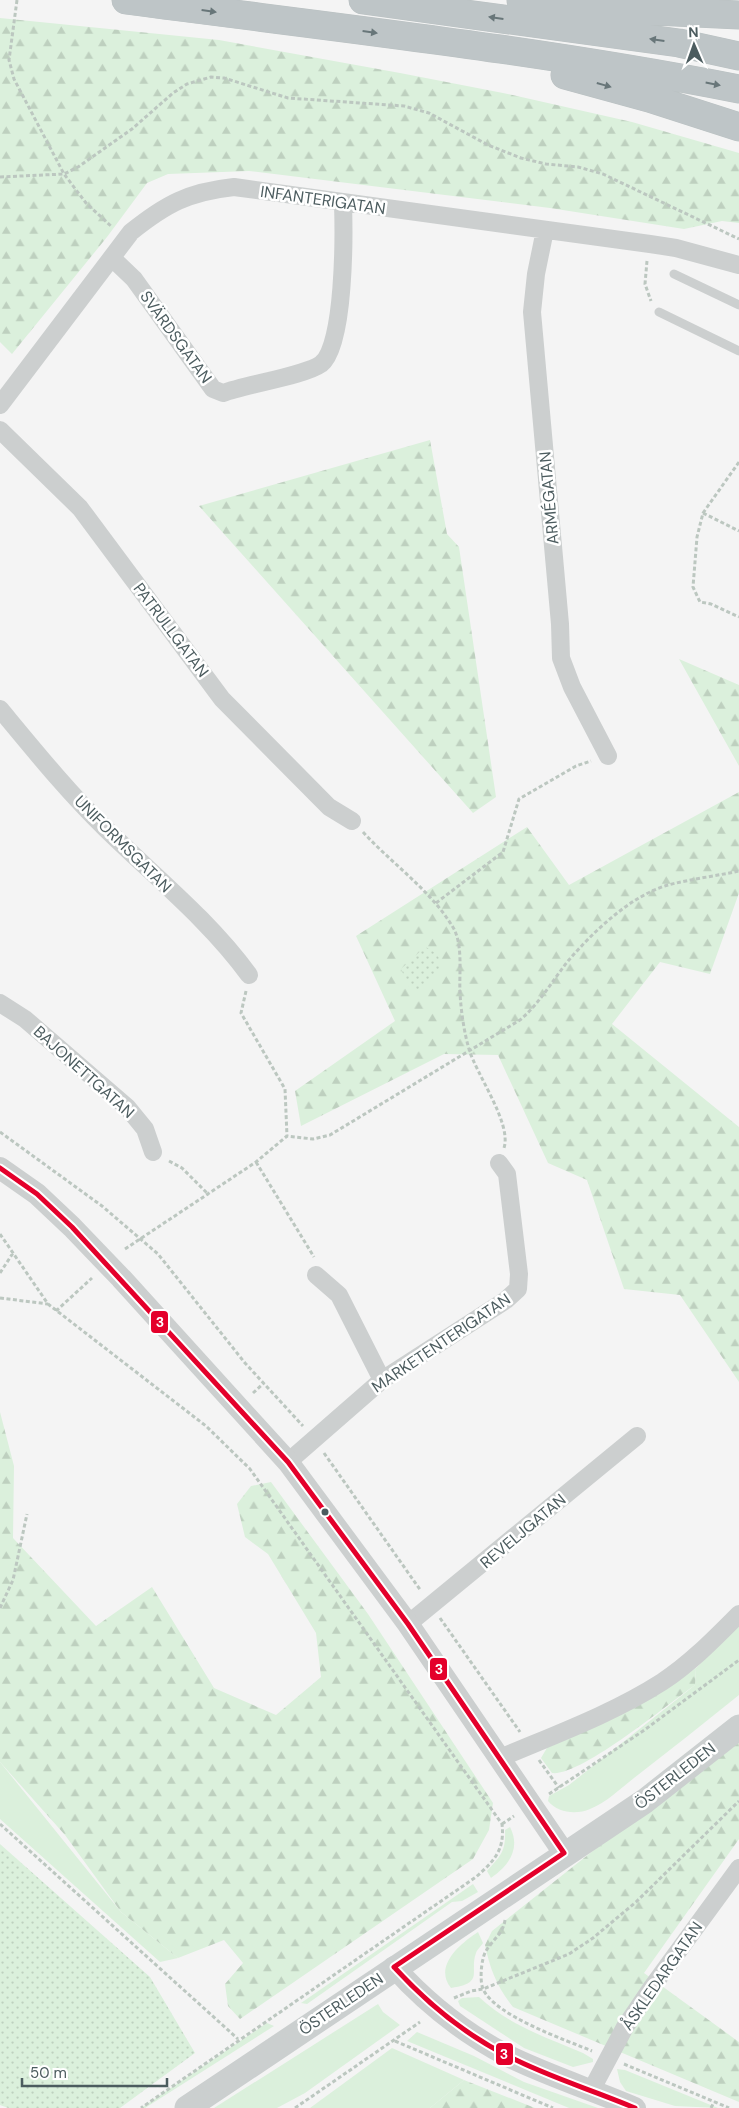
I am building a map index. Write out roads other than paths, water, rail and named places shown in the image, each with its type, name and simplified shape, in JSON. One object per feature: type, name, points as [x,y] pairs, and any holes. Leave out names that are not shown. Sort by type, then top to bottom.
[{"type":"highway","points":[[126,0],[492,49],[661,74],[739,89]]},
{"type":"highway","points":[[363,0],[413,3],[679,43],[739,56]]},
{"type":"highway","points":[[521,0],[611,9],[739,15]]},
{"type":"highway","points":[[492,49],[519,64],[649,98],[739,127]]},
{"type":"main road","name":"ÖSTERLEDEN","points":[[187,2108],[564,1853],[645,1801],[739,1727]]},
{"type":"street","name":"INFANTERIGATAN","points":[[3,394],[126,239],[159,210],[186,197],[214,189],[234,187],[343,204],[650,244],[676,248],[739,265]]},
{"type":"street","name":"SVÄRDSGATAN","points":[[112,258],[134,279],[214,389],[223,393],[301,372],[322,363],[329,352],[341,298],[345,255],[343,204]]},
{"type":"street","name":"ARMÉGATAN","points":[[545,230],[536,274],[532,312],[560,624],[561,658],[572,687],[608,756]]},
{"type":"street","name":"PATRULLGATAN","points":[[0,430],[80,508],[222,699],[329,807],[352,821]]},
{"type":"street","name":"UNIFORMSGATAN","points":[[0,709],[104,827],[214,933],[249,975]]},
{"type":"street","name":"BAJONETTGATAN","points":[[0,1003],[25,1019],[127,1108],[145,1129],[153,1152]]},
{"type":"street","name":"MARKETENTERIGATAN","points":[[288,1462],[382,1380],[506,1300],[518,1289],[519,1274],[507,1174],[499,1163]]},
{"type":"street","points":[[0,1168],[37,1194],[78,1233],[288,1462],[408,1624],[564,1853]]},
{"type":"street","points":[[316,1275],[339,1295],[382,1380]]},
{"type":"street","name":"REVELJGATAN","points":[[408,1624],[638,1436]]},
{"type":"street","points":[[500,1758],[596,1716],[662,1682],[701,1652],[739,1614]]},
{"type":"street","name":"ÅSKLEDARGATAN","points":[[592,2090],[625,2027],[739,1868]]},
{"type":"street","points":[[394,1967],[437,2010],[470,2034],[508,2056],[636,2108]]},
{"type":"lane","points":[[674,274],[739,305]]},
{"type":"lane","points":[[659,312],[739,352]]}]
